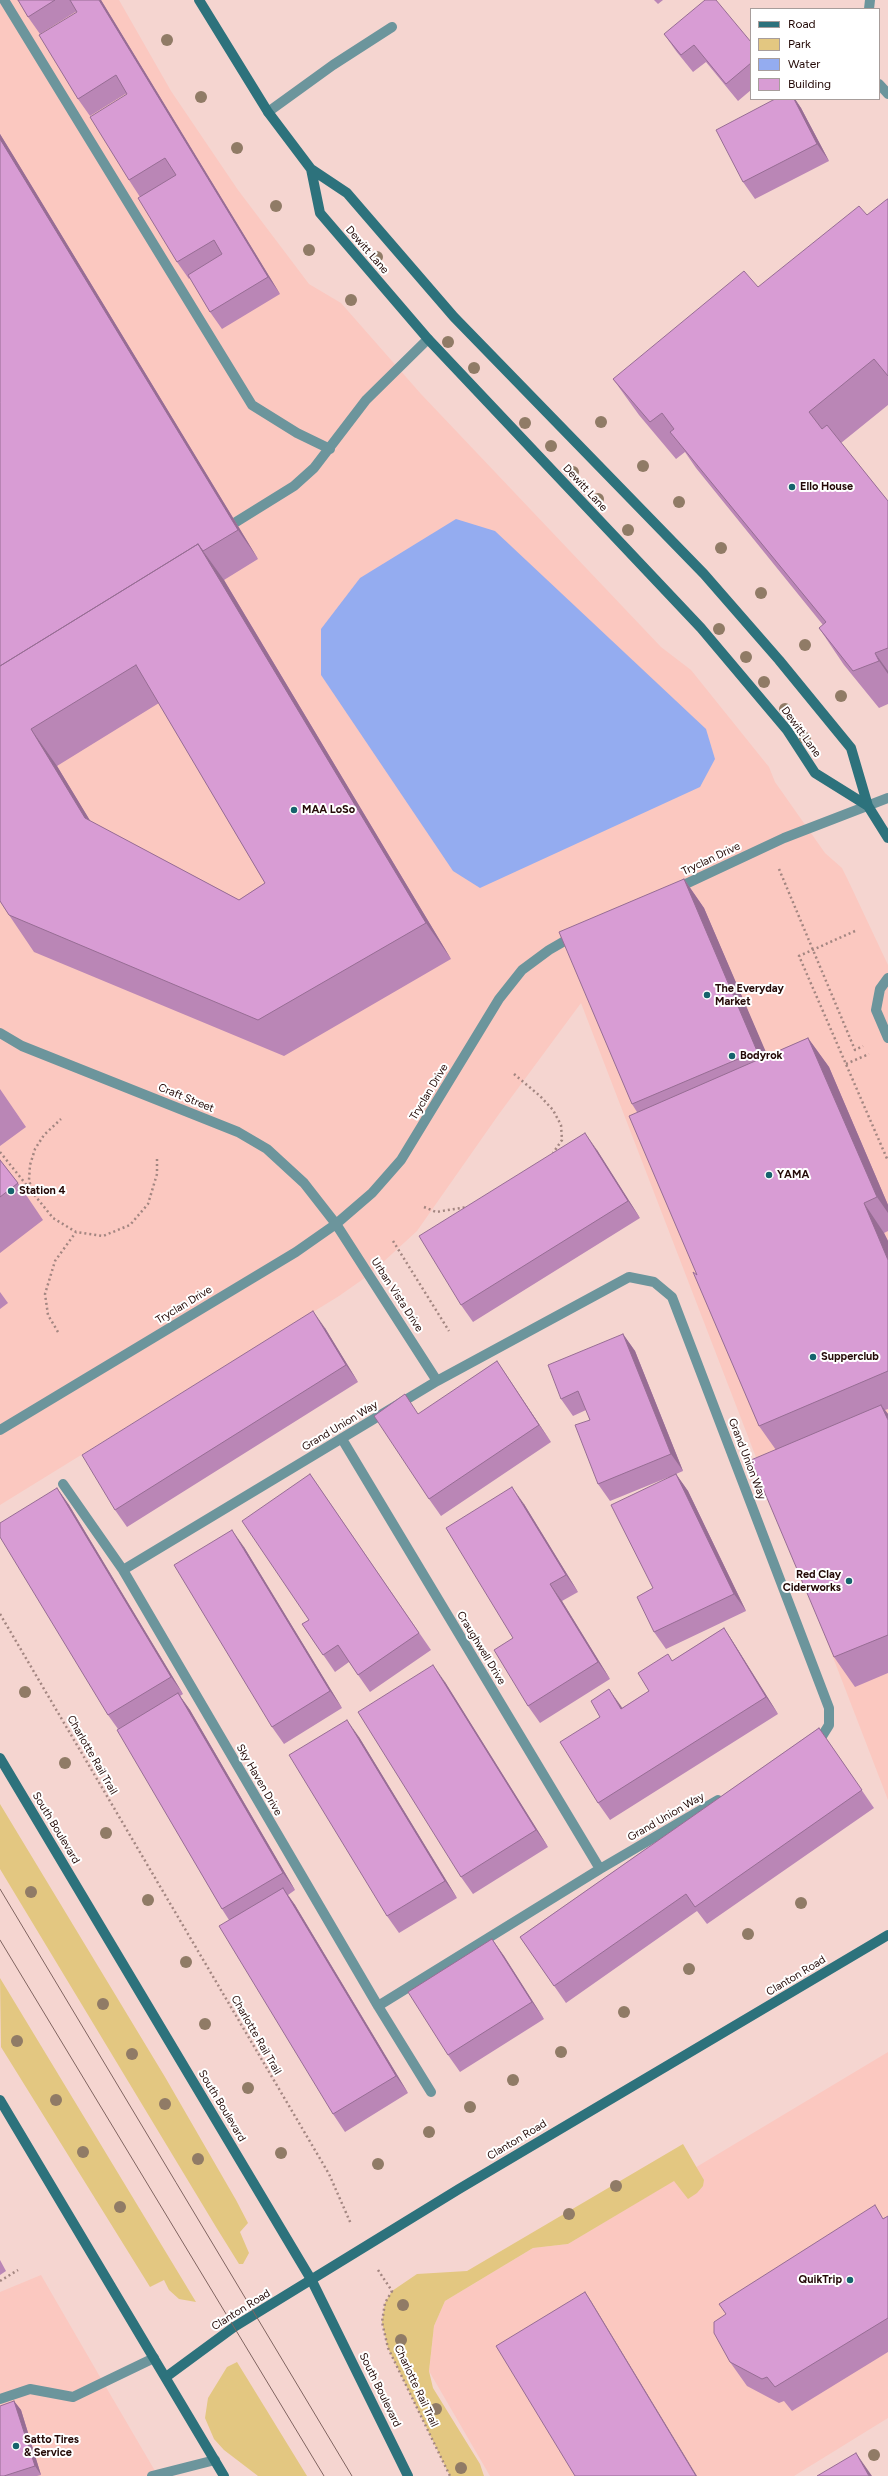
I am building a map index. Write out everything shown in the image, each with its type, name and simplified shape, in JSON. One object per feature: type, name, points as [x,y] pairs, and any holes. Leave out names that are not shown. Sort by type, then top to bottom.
[{"type":"main road","name":"Dewitt Lane","points":[[199,0],[268,112],[311,169],[347,193],[454,317],[704,574],[851,748],[868,806],[888,838]]},
{"type":"main road","name":"Dewitt Lane","points":[[311,169],[320,213],[428,339],[701,628],[787,730],[815,773],[868,806]]},
{"type":"main road","name":"South Boulevard","points":[[0,1758],[312,2281],[408,2476]]},
{"type":"main road","name":"Clanton Road","points":[[166,2377],[234,2327],[312,2281],[459,2189],[888,1936]]},
{"type":"main road","points":[[0,2100],[82,2240],[166,2377],[224,2476]]},
{"type":"main road","points":[[212,2457],[231,2476]]},
{"type":"street","points":[[4,0],[252,405],[298,433],[330,449]]},
{"type":"street","points":[[268,112],[333,65],[392,27]]},
{"type":"street","points":[[880,85],[888,94]]},
{"type":"street","points":[[236,522],[294,486],[330,449],[366,400],[428,339]]},
{"type":"street","name":"Tryclan Drive","points":[[663,894],[784,838],[888,798]]},
{"type":"street","name":"Tryclan Drive","points":[[0,1430],[296,1252],[336,1224],[372,1193],[401,1160],[499,999],[522,970],[549,950],[585,930]]},
{"type":"street","points":[[888,978],[880,989],[876,1010],[888,1038]]},
{"type":"street","name":"Craft Street","points":[[0,1033],[22,1046],[238,1132],[267,1149],[304,1183],[336,1224]]},
{"type":"street","name":"Urban Vista Drive","points":[[336,1224],[437,1381]]},
{"type":"street","name":"Grand Union Way","points":[[123,1570],[437,1381],[629,1277],[654,1282],[672,1297],[829,1708],[829,1725],[819,1741],[806,1749]]},
{"type":"street","name":"Craughwell Drive","points":[[342,1439],[600,1869]]},
{"type":"street","name":"Sky Haven Drive","points":[[63,1484],[123,1570],[378,2006],[431,2092]]},
{"type":"street","name":"Grand Union Way","points":[[378,2006],[600,1869],[730,1793]]},
{"type":"street","points":[[0,2399],[30,2389],[73,2397],[154,2358]]},
{"type":"street","points":[[152,2476],[212,2457]]},
{"type":"path","points":[[777,865],[856,1050],[868,1044]]},
{"type":"path","points":[[855,931],[799,956],[888,1161]]},
{"type":"path","points":[[846,1064],[872,1052]]},
{"type":"path","points":[[514,1074],[540,1096],[553,1110],[561,1125],[562,1140],[558,1149],[550,1156]]},
{"type":"path","points":[[33,1196],[30,1173],[35,1149],[44,1135],[61,1118]]},
{"type":"path","points":[[0,1152],[33,1196],[53,1218],[76,1232],[103,1236],[117,1232],[140,1215],[148,1204],[154,1190],[157,1174],[157,1156]]},
{"type":"path","points":[[424,1207],[436,1212],[468,1206]]},
{"type":"path","points":[[58,1332],[48,1315],[45,1294],[55,1261],[76,1232]]},
{"type":"path","points":[[393,1241],[449,1331]]},
{"type":"path","name":"Charlotte Rail Trail","points":[[0,1614],[329,2174],[349,2221],[392,2291],[385,2303],[382,2322],[388,2348],[450,2476]]},
{"type":"path","points":[[0,2281],[18,2270]]},
{"type":"shaded area","points":[[0,0],[119,0],[171,91],[238,190],[309,284],[341,303],[421,394],[661,647],[691,670],[769,767],[775,782],[825,853],[842,868],[847,878],[888,965],[888,1800],[581,1003],[499,1114],[417,1231],[369,1275],[339,1296],[0,1505]]},
{"type":"shaded area","points":[[888,2052],[888,2418],[794,2476],[490,2476],[429,2371],[434,2326],[445,2301],[533,2248],[568,2244]]},
{"type":"shaded area","points":[[41,2275],[158,2476],[0,2476],[0,2292]]},
{"type":"green space","points":[[0,1804],[165,2077],[236,2200],[248,2223],[240,2232],[249,2253],[243,2264],[239,2264],[216,2227],[0,1869]]},
{"type":"green space","points":[[0,1978],[196,2302],[179,2299],[169,2290],[164,2280],[150,2287],[1,2047]]},
{"type":"green space","points":[[683,2144],[704,2180],[703,2186],[697,2193],[688,2199],[674,2181],[568,2244],[533,2248],[445,2301],[434,2326],[429,2371],[433,2388],[480,2464],[484,2476],[450,2476],[388,2348],[382,2322],[385,2303],[392,2291],[417,2274],[467,2271]]},
{"type":"green space","points":[[237,2362],[307,2476],[258,2476],[224,2450],[214,2439],[205,2418],[208,2398],[227,2367]]},
{"type":"water","points":[[456,519],[495,531],[706,729],[715,759],[700,787],[480,888],[453,871],[321,675],[321,629],[360,578]]},
{"type":"building","points":[[18,0],[55,0],[28,17]]},
{"type":"building","points":[[70,0],[99,0],[268,277],[210,312],[188,275],[222,254],[214,240],[177,262],[138,198],[176,175],[165,158],[129,180],[90,117],[127,94],[116,75],[78,99],[39,35],[77,12]]},
{"type":"building","points":[[705,0],[716,0],[750,41],[750,64],[726,84],[694,45],[681,55],[664,34]]},
{"type":"building","points":[[773,100],[795,100],[817,144],[743,182],[716,130]]},
{"type":"building","points":[[0,139],[238,530],[203,551],[198,544],[0,666]]},
{"type":"building","name":"Ello House","points":[[888,199],[888,376],[874,359],[809,412],[822,429],[827,425],[888,501],[888,648],[875,653],[879,661],[853,671],[819,628],[826,622],[670,432],[674,429],[662,413],[650,422],[613,379],[744,271],[758,287],[859,206],[867,215]]},
{"type":"building","name":"MAA LoSo","points":[[198,544],[426,923],[258,1020],[9,915],[0,901],[0,666]],"holes":[[[136,665],[265,883],[239,900],[85,818],[31,729]]]},
{"type":"building","points":[[684,879],[757,1051],[632,1104],[559,932]]},
{"type":"building","points":[[808,1038],[877,1197],[864,1203],[888,1260],[888,1371],[759,1426],[693,1272],[697,1275],[629,1116]]},
{"type":"building","points":[[585,1133],[628,1201],[461,1305],[419,1236]]},
{"type":"building","points":[[0,1160],[18,1183],[0,1197]]},
{"type":"building","points":[[313,1311],[346,1365],[115,1510],[82,1455]]},
{"type":"building","points":[[623,1334],[671,1454],[598,1484],[575,1425],[590,1420],[578,1391],[561,1399],[548,1365]]},
{"type":"building","points":[[497,1361],[539,1425],[429,1499],[374,1416],[405,1394],[418,1414]]},
{"type":"building","name":"Red Clay Ciderworks","points":[[881,1405],[888,1420],[888,1635],[834,1657],[751,1460]]},
{"type":"building","points":[[310,1474],[419,1633],[358,1675],[338,1645],[323,1655],[302,1624],[309,1620],[242,1521]]},
{"type":"building","points":[[676,1474],[734,1594],[654,1632],[637,1597],[653,1588],[611,1505]]},
{"type":"building","points":[[512,1487],[566,1575],[550,1584],[598,1662],[528,1706],[494,1650],[513,1638],[446,1528]]},
{"type":"building","points":[[57,1488],[171,1677],[108,1715],[0,1537],[0,1523]]},
{"type":"building","points":[[232,1530],[330,1691],[272,1727],[174,1565]]},
{"type":"building","points":[[724,1628],[766,1697],[598,1803],[560,1742],[600,1717],[591,1701],[609,1689],[621,1709],[649,1691],[638,1673],[668,1654],[672,1661]]},
{"type":"building","points":[[433,1665],[536,1830],[461,1877],[358,1712]]},
{"type":"building","points":[[178,1693],[283,1873],[222,1909],[117,1730]]},
{"type":"building","points":[[347,1720],[445,1881],[387,1916],[289,1755]]},
{"type":"building","points":[[819,1728],[862,1790],[695,1907],[686,1894],[554,1986],[520,1937]]},
{"type":"building","points":[[283,1888],[396,2076],[333,2114],[219,1926]]},
{"type":"building","points":[[492,1939],[532,2002],[448,2055],[408,1992]]},
{"type":"building","name":"QuikTrip","points":[[875,2205],[883,2219],[888,2216],[888,2318],[775,2387],[767,2377],[762,2379],[730,2362],[714,2333],[714,2322],[726,2314],[719,2304]]},
{"type":"building","points":[[585,2292],[696,2476],[575,2476],[496,2346]]},
{"type":"building","name":"Satto Tires & Service","points":[[14,2401],[35,2466],[0,2476],[0,2406]]},
{"type":"building","points":[[856,2453],[869,2476],[817,2476]]},
{"type":"tram line","points":[[0,1889],[352,2476]]},
{"type":"tram line","points":[[0,1940],[324,2476]]},
{"type":"place","name":"Ello House","points":[[792,487]]},
{"type":"place","name":"MAA LoSo","points":[[294,810]]},
{"type":"place","name":"The Everyday Market","points":[[707,995]]},
{"type":"place","name":"Bodyrok","points":[[732,1056]]},
{"type":"place","name":"YAMA","points":[[769,1175]]},
{"type":"place","name":"Station 4","points":[[11,1191]]},
{"type":"place","name":"Supperclub","points":[[813,1357]]},
{"type":"place","name":"Red Clay Ciderworks","points":[[849,1581]]},
{"type":"place","name":"QuikTrip","points":[[850,2280]]},
{"type":"place","name":"Satto Tires & Service","points":[[16,2446]]}]
